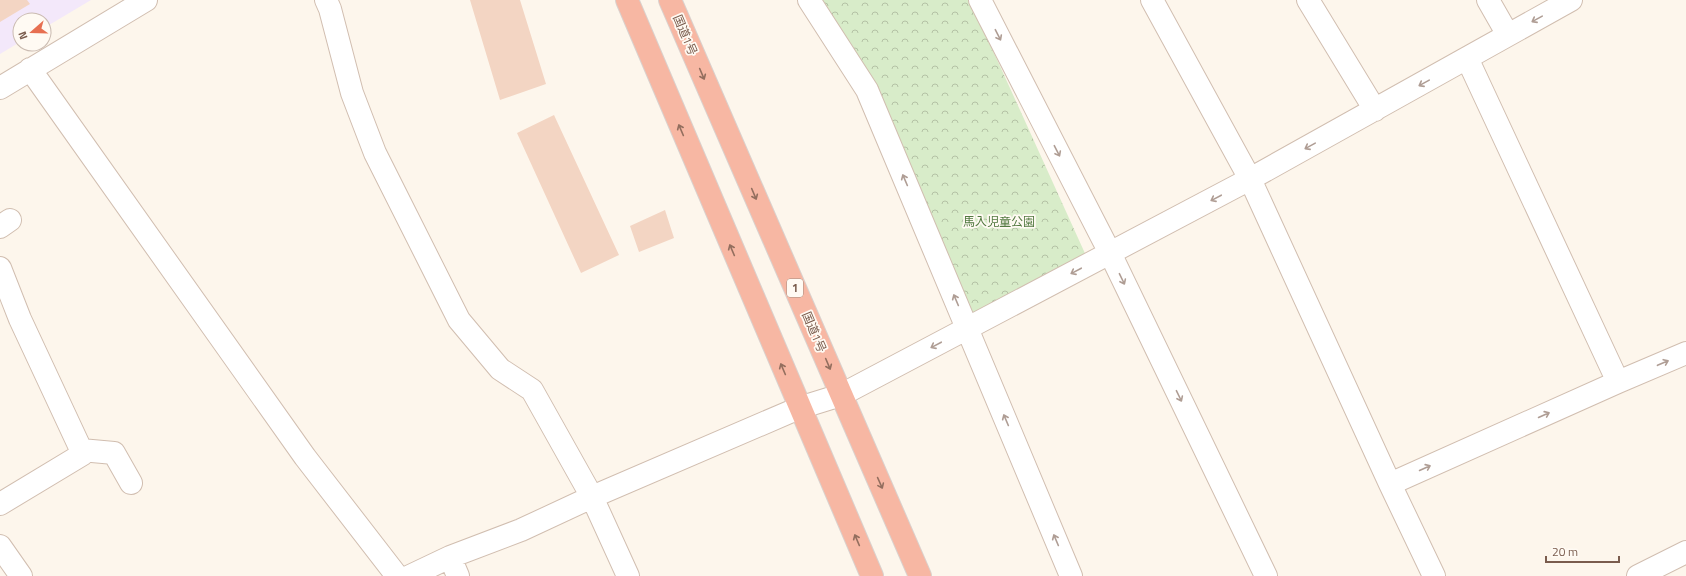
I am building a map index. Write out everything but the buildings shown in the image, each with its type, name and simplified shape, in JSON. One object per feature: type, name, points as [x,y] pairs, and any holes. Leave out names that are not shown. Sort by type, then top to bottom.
[{"type":"highway","points":[[627,0],[799,408],[872,576]]},
{"type":"highway","name":"国道1号","points":[[670,0],[920,576]]},
{"type":"street","points":[[0,88],[146,0]]},
{"type":"street","points":[[326,0],[330,9],[352,93],[375,153],[459,320],[500,369],[532,390],[592,497],[628,576]]},
{"type":"street","points":[[809,0],[867,90],[1071,576]]},
{"type":"street","points":[[980,0],[1110,254],[1266,576]]},
{"type":"street","points":[[1152,0],[1250,180],[1434,576]]},
{"type":"street","points":[[1308,0],[1375,110]]},
{"type":"street","points":[[1488,0],[1508,35]]},
{"type":"street","points":[[410,576],[454,566],[521,530],[592,497],[799,408],[841,395],[1250,180],[1571,0]]},
{"type":"street","points":[[1467,58],[1618,382]]},
{"type":"street","points":[[30,69],[305,457],[398,576]]},
{"type":"street","points":[[0,268],[20,319],[83,454],[0,504]]},
{"type":"street","points":[[1390,484],[1686,353]]},
{"type":"street","points":[[81,450],[114,453],[131,484]]},
{"type":"street","points":[[0,546],[21,576]]},
{"type":"street","points":[[1638,576],[1686,552]]},
{"type":"shaded area","points":[[0,0],[91,0],[52,23],[52,12],[12,12],[12,47],[0,54]]},
{"type":"green space","name":"馬入児童公園","points":[[809,0],[970,0],[1088,260],[969,317],[867,90]]}]
